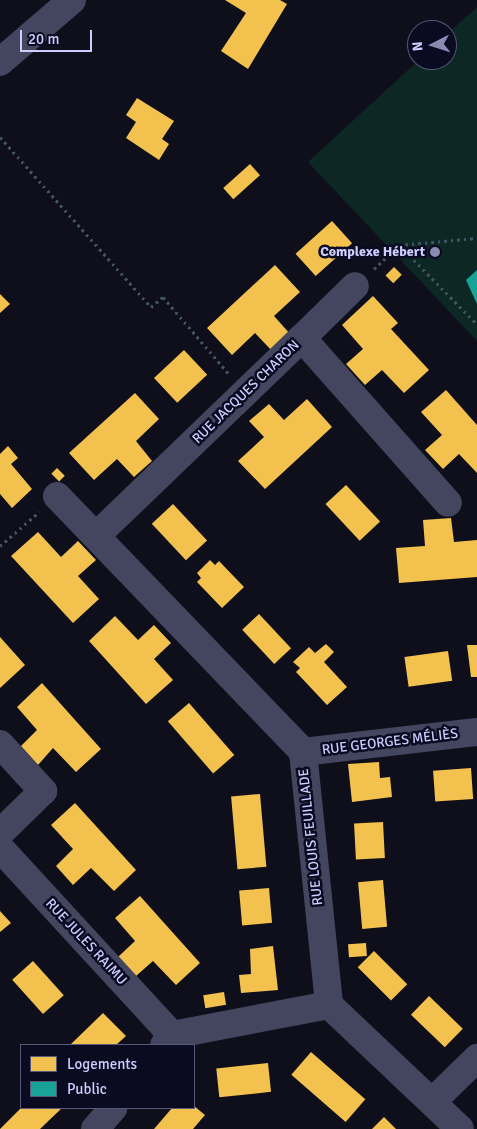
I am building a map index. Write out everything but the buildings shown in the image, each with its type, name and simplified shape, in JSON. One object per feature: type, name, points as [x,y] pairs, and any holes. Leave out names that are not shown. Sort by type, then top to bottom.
[{"type":"street","points":[[0,62],[72,0]]},
{"type":"street","points":[[302,338],[355,286]]},
{"type":"street","name":"RUE JACQUES CHARON","points":[[96,536],[302,338],[448,503]]},
{"type":"street","name":"RUE LOUIS FEUILLADE","points":[[57,496],[302,752],[329,1005]]},
{"type":"street","name":"RUE GEORGES MÉLIÈS","points":[[302,752],[477,732]]},
{"type":"street","points":[[0,744],[43,791],[0,833]]},
{"type":"street","name":"RUE JULES RAIMU","points":[[0,848],[168,1040]]},
{"type":"street","points":[[168,1040],[329,1005],[460,1129]]},
{"type":"street","points":[[432,1102],[477,1058]]},
{"type":"street","points":[[96,1129],[112,1109]]},
{"type":"path","points":[[0,137],[151,307],[163,297],[245,392]]},
{"type":"path","points":[[355,286],[399,245],[477,238]]},
{"type":"path","points":[[399,245],[477,324]]},
{"type":"path","points":[[0,546],[57,496]]},
{"type":"green space","name":"Complexe Hébert","points":[[477,7],[477,341],[308,162],[408,70],[457,70],[457,25]]},
{"type":"place","name":"Complexe Hébert","points":[[435,252]]}]
